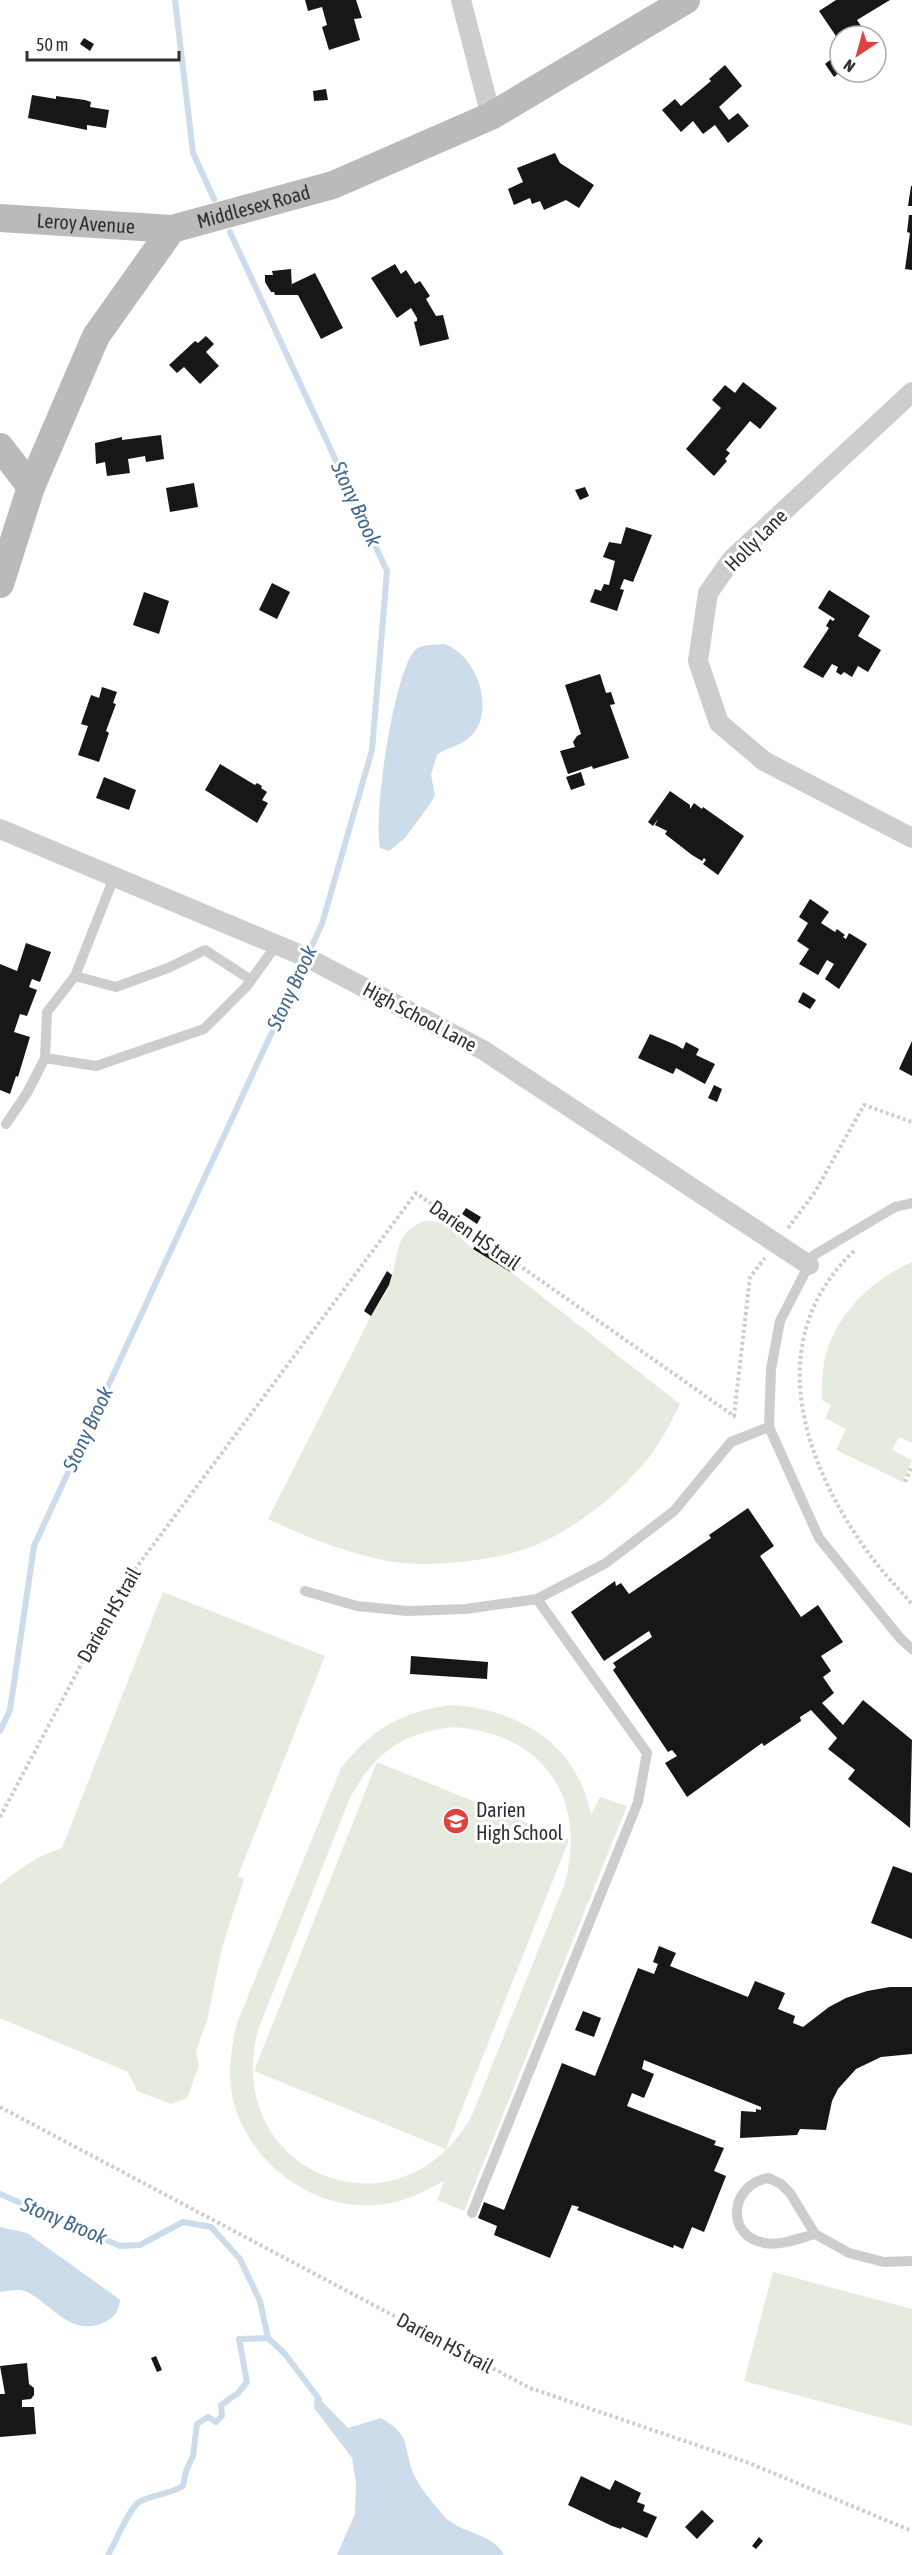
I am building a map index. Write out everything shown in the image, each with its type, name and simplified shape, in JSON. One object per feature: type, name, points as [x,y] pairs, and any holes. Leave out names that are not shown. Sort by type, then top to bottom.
[{"type":"main road","name":"Middlesex Road","points":[[0,584],[31,488],[96,336],[172,229],[333,185],[491,116],[686,0]]},
{"type":"main road","name":"Leroy Avenue","points":[[0,218],[172,229]]},
{"type":"main road","points":[[0,447],[31,488]]},
{"type":"street","points":[[461,0],[491,116]]},
{"type":"street","name":"Holly Lane","points":[[912,392],[732,559],[708,593],[698,661],[719,723],[764,761],[912,838]]},
{"type":"street","name":"High School Lane","points":[[0,829],[115,875],[306,957],[483,1050],[809,1265]]},
{"type":"lane","points":[[6,1124],[27,1094],[45,1058],[47,1012],[75,976],[115,875]]},
{"type":"lane","points":[[45,1058],[96,1066],[204,1029],[251,980],[277,944]]},
{"type":"lane","points":[[75,976],[116,987],[168,968],[206,950],[251,980]]},
{"type":"lane","points":[[912,1203],[895,1206],[814,1255],[780,1321],[771,1369],[769,1427],[819,1538],[900,1638],[912,1649]]},
{"type":"lane","points":[[305,1591],[357,1606],[406,1611],[466,1609],[537,1599],[606,1563],[674,1511],[731,1442],[769,1427]]},
{"type":"lane","points":[[472,2213],[639,1802],[647,1753],[537,1599]]},
{"type":"lane","points":[[815,2234],[768,2244],[750,2238],[738,2223],[737,2205],[741,2194],[750,2184],[769,2178],[781,2184],[800,2206],[815,2234],[849,2253],[884,2262],[912,2261]]},
{"type":"path","name":"Darien HS trail","points":[[0,1816],[124,1584],[416,1193],[734,1416],[750,1276],[816,1192],[864,1104],[912,1122]]},
{"type":"path","points":[[862,1245],[838,1266],[819,1293],[808,1318],[802,1342],[798,1383],[802,1416],[822,1471],[847,1520],[873,1559],[912,1604]]},
{"type":"path","points":[[904,1482],[912,1466]]},
{"type":"path","name":"Darien HS trail","points":[[0,2107],[530,2388],[749,2463],[912,2531]]},
{"type":"shaded area","points":[[424,1221],[446,1225],[473,1249],[512,1273],[680,1404],[650,1456],[627,1482],[586,1517],[526,1549],[468,1561],[409,1564],[360,1555],[298,1533],[268,1519],[371,1316],[384,1296],[402,1239],[414,1226]]},
{"type":"shaded area","points":[[912,1262],[912,1443],[899,1437],[892,1450],[912,1460],[903,1482],[836,1450],[846,1429],[825,1418],[831,1405],[822,1400],[822,1382],[829,1346],[845,1315],[868,1290],[896,1270]]},
{"type":"shaded area","points":[[163,1592],[325,1656],[238,1876],[244,1879],[222,1948],[207,2021],[196,2051],[199,2066],[187,2098],[171,2104],[137,2091],[128,2072],[0,2018],[0,1885],[29,1863],[62,1848]]},
{"type":"shaded area","points":[[453,1705],[478,1708],[501,1714],[523,1724],[542,1736],[559,1751],[573,1769],[584,1790],[591,1815],[600,1797],[627,1806],[464,2211],[437,2200],[444,2181],[399,2201],[372,2205],[345,2204],[319,2196],[295,2184],[274,2168],[256,2148],[242,2125],[233,2100],[230,2081],[237,2023],[341,1768],[377,1732],[404,1717]],"holes":[[[454,1727],[485,1732],[512,1742],[534,1756],[551,1775],[563,1797],[570,1823],[570,1852],[565,1883],[473,2113],[442,2154],[405,2177],[364,2183],[325,2176],[291,2155],[266,2123],[253,2081],[258,2030],[349,1800],[368,1770],[391,1748],[419,1734]]]},
{"type":"shaded area","points":[[377,1762],[569,1840],[446,2149],[254,2071]]},
{"type":"shaded area","points":[[773,2272],[912,2309],[912,2426],[744,2381]]},
{"type":"water","points":[[444,644],[456,650],[466,659],[474,671],[480,685],[482,713],[478,726],[470,737],[437,755],[431,775],[435,795],[405,838],[389,851],[380,848],[379,807],[386,747],[399,689],[406,666],[414,651],[424,646]]},
{"type":"water","points":[[0,2227],[27,2233],[115,2296],[120,2300],[116,2313],[105,2322],[93,2326],[82,2326],[63,2318],[27,2292],[17,2290],[0,2292]]},
{"type":"water","points":[[315,2394],[348,2428],[381,2418],[397,2429],[404,2440],[412,2470],[418,2482],[444,2516],[458,2526],[492,2542],[504,2555],[337,2555],[355,2514],[356,2483],[352,2458],[314,2408]]},
{"type":"building","points":[[305,0],[356,0],[362,18],[354,19],[360,40],[329,50],[322,27],[327,25],[322,7],[308,11]]},
{"type":"building","points":[[836,0],[890,0],[857,20],[860,24],[828,24],[819,11]]},
{"type":"building","points":[[84,38],[94,44],[90,51],[80,44]]},
{"type":"building","points":[[725,65],[742,86],[719,107],[729,120],[738,113],[749,126],[728,143],[715,125],[703,134],[693,121],[681,132],[662,110],[675,99],[681,106],[711,81],[709,79]]},
{"type":"building","points":[[326,89],[328,100],[314,101],[313,91]]},
{"type":"building","points":[[32,95],[85,100],[91,102],[90,107],[109,110],[106,128],[87,125],[87,130],[28,118]]},
{"type":"building","points":[[555,153],[560,163],[594,185],[579,208],[566,200],[544,210],[540,201],[532,204],[530,198],[514,205],[508,189],[523,182],[517,168]]},
{"type":"building","points":[[911,186],[912,206],[908,206]]},
{"type":"building","points":[[909,215],[912,215],[912,270],[905,269],[910,233],[907,232]]},
{"type":"building","points":[[395,264],[401,274],[406,270],[415,284],[420,281],[430,296],[426,299],[436,316],[443,315],[449,339],[420,346],[414,322],[417,318],[411,308],[397,318],[371,278]]},
{"type":"building","points":[[291,269],[292,288],[292,284],[315,273],[343,328],[321,339],[298,295],[275,295],[271,292],[265,282],[265,275],[273,275],[272,271]]},
{"type":"building","points":[[206,336],[214,344],[206,352],[219,366],[200,384],[184,367],[177,373],[169,365],[195,341],[198,343]]},
{"type":"building","points":[[743,382],[777,408],[760,429],[750,421],[726,450],[730,453],[725,459],[727,461],[714,476],[686,449],[721,408],[712,400],[725,385],[735,393]]},
{"type":"building","points":[[161,435],[164,459],[146,462],[145,456],[128,459],[130,473],[107,476],[105,462],[96,464],[95,443],[122,437],[122,440]]},
{"type":"building","points":[[194,483],[198,507],[170,512],[166,488]]},
{"type":"building","points":[[585,487],[589,496],[580,500],[575,490]]},
{"type":"building","points":[[626,527],[652,535],[633,582],[624,579],[620,589],[624,590],[617,611],[590,602],[595,589],[601,591],[604,584],[609,585],[615,561],[603,557],[609,542],[621,544]]},
{"type":"building","points":[[272,583],[290,592],[277,619],[259,610]]},
{"type":"building","points":[[829,590],[870,616],[858,636],[881,650],[868,672],[858,666],[852,677],[844,672],[841,675],[836,672],[838,667],[832,664],[823,678],[803,667],[829,628],[826,626],[830,619],[833,621],[835,619],[818,608]]},
{"type":"building","points":[[144,592],[169,601],[159,634],[133,625]]},
{"type":"building","points":[[600,674],[606,693],[611,692],[615,704],[610,705],[629,758],[568,774],[560,751],[575,747],[573,742],[581,734],[565,685]]},
{"type":"building","points":[[102,687],[117,692],[113,703],[116,704],[106,731],[109,733],[99,762],[78,755],[88,726],[81,724],[91,695],[99,698]]},
{"type":"building","points":[[220,764],[255,785],[257,783],[267,792],[262,800],[268,803],[257,823],[205,790]]},
{"type":"building","points":[[581,772],[585,785],[571,790],[566,777]]},
{"type":"building","points":[[104,777],[136,790],[129,810],[96,798]]},
{"type":"building","points":[[670,791],[690,805],[690,809],[694,803],[702,809],[703,807],[744,836],[718,875],[703,864],[706,860],[704,858],[702,861],[692,855],[665,834],[667,831],[655,825],[658,819],[653,826],[648,822]]},
{"type":"building","points":[[810,899],[829,912],[821,923],[835,932],[837,929],[845,935],[843,937],[846,939],[849,933],[867,944],[839,989],[825,979],[834,964],[827,960],[818,975],[799,964],[809,949],[797,941],[808,923],[799,917]]},
{"type":"building","points":[[26,943],[51,952],[40,982],[32,979],[29,987],[37,990],[27,1016],[20,1014],[14,1032],[30,1037],[18,1077],[16,1076],[10,1094],[0,1090],[0,964],[17,971]]},
{"type":"building","points":[[803,992],[816,1000],[810,1009],[798,1002]]},
{"type":"building","points":[[650,1034],[683,1049],[686,1042],[699,1049],[696,1055],[715,1064],[705,1084],[676,1068],[673,1074],[638,1058]]},
{"type":"building","points":[[912,1041],[912,1076],[899,1069]]},
{"type":"building","points":[[714,1085],[722,1089],[717,1102],[708,1098]]},
{"type":"building","points":[[466,1208],[481,1217],[477,1224],[462,1214]]},
{"type":"building","points":[[478,1242],[516,1266],[512,1273],[473,1249]]},
{"type":"building","points":[[387,1271],[392,1275],[389,1285],[371,1316],[364,1311]]},
{"type":"building","points":[[748,1508],[774,1546],[760,1556],[801,1617],[818,1605],[843,1642],[821,1656],[831,1671],[823,1677],[834,1693],[822,1703],[843,1725],[863,1700],[912,1740],[910,1828],[848,1779],[855,1770],[828,1749],[837,1738],[811,1710],[800,1717],[801,1721],[764,1746],[762,1743],[687,1797],[665,1763],[677,1756],[672,1750],[668,1752],[613,1670],[616,1667],[613,1663],[652,1637],[649,1631],[604,1661],[571,1612],[615,1581],[616,1586],[621,1583],[629,1594],[711,1538],[709,1535]]},
{"type":"building","points":[[411,1656],[488,1662],[487,1679],[410,1674]]},
{"type":"building","points":[[893,1866],[912,1873],[912,1939],[871,1923]]},
{"type":"building","points":[[659,1946],[676,1953],[670,1966],[748,1997],[755,1981],[785,1993],[778,2009],[795,2016],[793,2023],[803,2027],[829,2007],[846,1998],[890,1987],[912,1987],[912,2054],[881,2057],[856,2069],[838,2089],[832,2101],[826,2130],[800,2129],[797,2135],[740,2138],[741,2111],[756,2112],[756,2109],[761,2110],[761,2107],[644,2060],[642,2069],[654,2074],[644,2098],[632,2093],[627,2106],[716,2141],[714,2145],[724,2148],[714,2171],[726,2176],[704,2232],[692,2227],[683,2249],[674,2245],[673,2248],[577,2210],[579,2207],[572,2205],[550,2258],[494,2235],[497,2226],[478,2218],[484,2202],[504,2210],[562,2063],[595,2076],[638,1968],[654,1974],[658,1964],[653,1962]]},
{"type":"building","points":[[583,2011],[601,2018],[594,2037],[575,2030]]},
{"type":"building","points":[[156,2356],[162,2370],[157,2372],[151,2358]]},
{"type":"building","points":[[27,2363],[29,2384],[34,2388],[34,2395],[31,2399],[22,2400],[22,2407],[34,2407],[36,2434],[0,2437],[0,2394],[5,2394],[0,2366]]},
{"type":"building","points":[[581,2476],[610,2490],[615,2480],[641,2493],[637,2502],[645,2505],[643,2511],[657,2517],[647,2538],[622,2527],[621,2529],[612,2526],[568,2505]]},
{"type":"building","points":[[702,2510],[714,2521],[697,2539],[685,2527]]},
{"type":"building","points":[[759,2537],[763,2541],[756,2549],[752,2546]]},
{"type":"waterway","name":"Stony Brook","points":[[175,0],[193,153],[214,199]]},
{"type":"waterway","name":"Stony Brook","points":[[0,1731],[10,1710],[34,1546],[322,924],[372,750],[387,571],[230,232]]},
{"type":"waterway","name":"Stony Brook","points":[[0,2194],[120,2246],[140,2245],[183,2222],[211,2227],[240,2259],[260,2301],[268,2338]]},
{"type":"waterway","points":[[268,2338],[285,2354],[319,2399]]},
{"type":"waterway","name":"Stony Brook","points":[[108,2555],[126,2519],[139,2502],[183,2486],[186,2471],[193,2456],[197,2424],[208,2417],[216,2422],[222,2416],[221,2405],[238,2393],[247,2382],[239,2339],[268,2338]]},
{"type":"place","name":"Darien High School","points":[[456,1821]]}]
